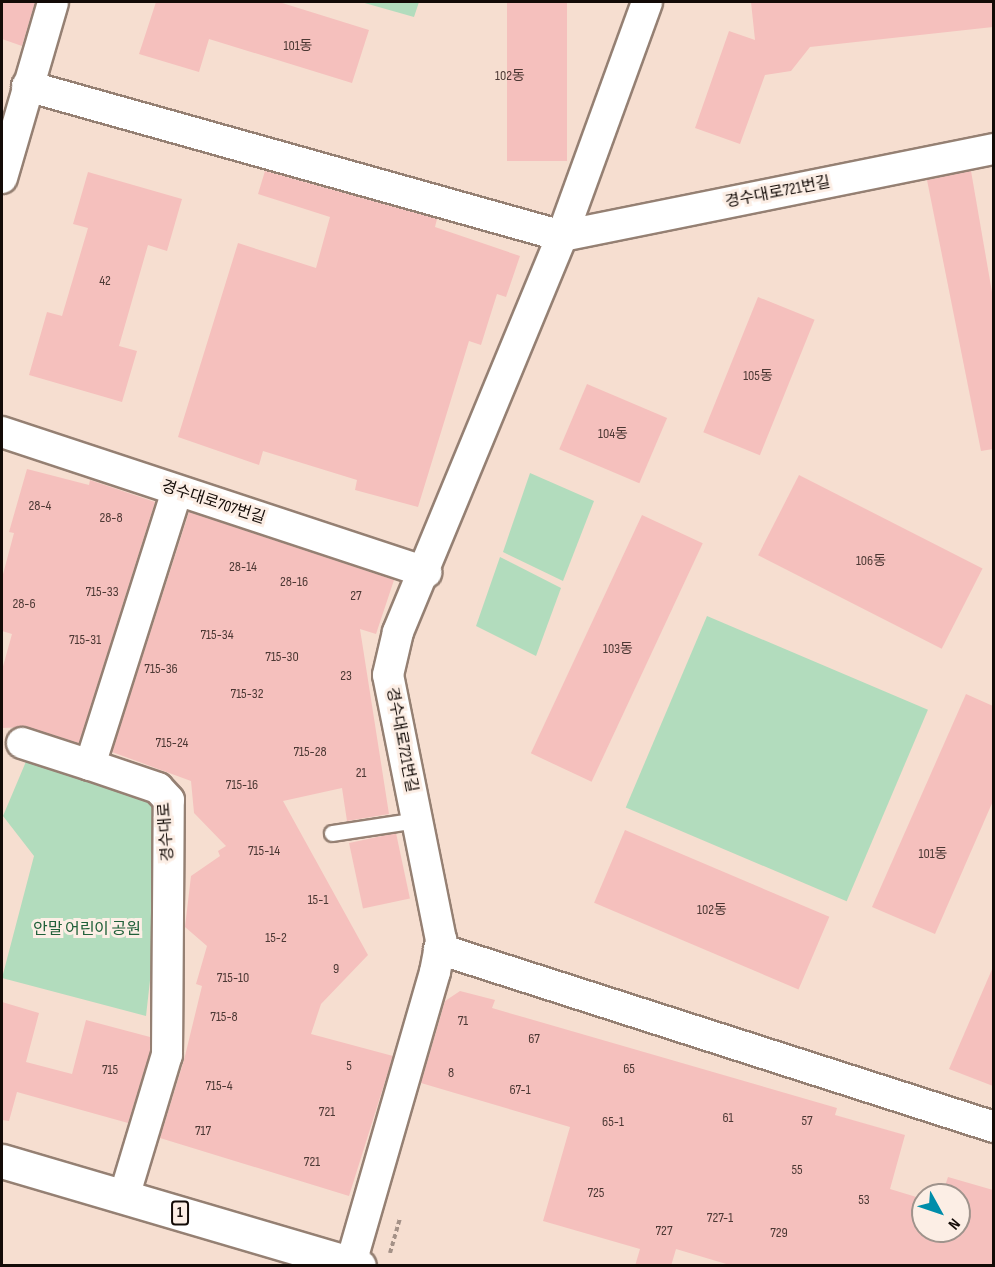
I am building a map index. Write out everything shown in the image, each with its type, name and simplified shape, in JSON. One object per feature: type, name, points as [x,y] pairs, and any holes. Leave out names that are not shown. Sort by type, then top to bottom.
[{"type":"main road","name":"1","points":[[2,1161],[355,1264]]},
{"type":"street","points":[[2,178],[53,2]]},
{"type":"street","name":"경수대로721번길","points":[[355,1264],[441,940],[388,675],[398,632],[426,572],[562,236],[647,2]]},
{"type":"street","points":[[27,86],[562,236]]},
{"type":"street","name":"경수대로721번길","points":[[562,236],[993,149]]},
{"type":"street","name":"경수대로707번길","points":[[2,432],[426,572]]},
{"type":"street","points":[[90,765],[177,491]]},
{"type":"street","name":"경수대로","points":[[22,743],[158,788],[169,800],[167,1055],[124,1197]]},
{"type":"street","points":[[439,949],[993,1127]]},
{"type":"lane","points":[[332,833],[417,820]]},
{"type":"path","points":[[386,1266],[400,1213]]},
{"type":"green space","points":[[361,2],[419,2],[414,17]]},
{"type":"green space","points":[[530,473],[594,501],[563,581],[503,552]]},
{"type":"green space","points":[[500,557],[561,588],[536,656],[476,626]]},
{"type":"green space","points":[[707,616],[928,710],[847,901],[626,807]]},
{"type":"green space","name":"안말 어린이 공원","points":[[30,752],[156,794],[164,856],[146,1016],[2,978],[34,856],[3,816]]},
{"type":"building","points":[[2,2],[35,2],[22,46],[2,39]]},
{"type":"building","points":[[156,2],[279,2],[369,30],[352,83],[209,39],[199,72],[139,54]]},
{"type":"building","points":[[507,2],[567,2],[567,161],[507,161]]},
{"type":"building","points":[[751,2],[993,2],[993,27],[810,47],[791,71],[765,75],[740,144],[695,128],[729,31],[755,40]]},
{"type":"building","points":[[265,171],[437,219],[435,227],[520,256],[506,297],[497,294],[481,345],[469,341],[418,507],[355,490],[357,480],[263,451],[259,465],[178,437],[238,243],[316,268],[330,217],[258,194]]},
{"type":"building","points":[[971,171],[993,298],[993,449],[981,451],[927,180]]},
{"type":"building","points":[[88,172],[182,199],[167,251],[148,245],[119,346],[137,351],[122,402],[29,375],[47,312],[62,316],[88,228],[73,224]]},
{"type":"building","points":[[758,297],[815,320],[760,455],[703,432]]},
{"type":"building","points":[[587,384],[667,418],[639,483],[559,449]]},
{"type":"building","points":[[27,469],[89,485],[90,480],[155,502],[79,743],[27,727],[2,728],[2,670],[12,634],[2,631],[2,578],[14,533],[9,532]]},
{"type":"building","points":[[799,475],[983,569],[942,649],[758,555]]},
{"type":"building","points":[[189,512],[394,580],[376,634],[360,629],[389,814],[347,821],[342,788],[283,801],[368,955],[321,1004],[311,1034],[393,1056],[349,1196],[160,1138],[184,1060],[202,986],[196,984],[207,946],[185,927],[191,876],[220,856],[218,851],[226,846],[194,813],[191,781],[112,752]]},
{"type":"building","points":[[642,515],[703,543],[592,782],[531,753]]},
{"type":"building","points":[[966,694],[993,706],[993,801],[935,934],[872,907]]},
{"type":"building","points":[[625,830],[829,917],[798,989],[594,903]]},
{"type":"building","points":[[396,833],[410,899],[363,909],[349,843]]},
{"type":"building","points":[[993,967],[993,1086],[949,1069]]},
{"type":"building","points":[[460,991],[495,1000],[492,1008],[837,1108],[835,1115],[905,1135],[890,1189],[911,1195],[911,1243],[971,1243],[971,1184],[993,1190],[993,1266],[733,1266],[676,1249],[671,1266],[635,1266],[640,1249],[543,1221],[570,1127],[421,1083],[445,1001]]},
{"type":"building","points":[[2,1002],[39,1013],[26,1062],[72,1074],[86,1020],[150,1037],[150,1052],[128,1123],[17,1092],[9,1121],[2,1120]]},
{"type":"building","points":[[948,1177],[969,1183],[946,1183]]}]
